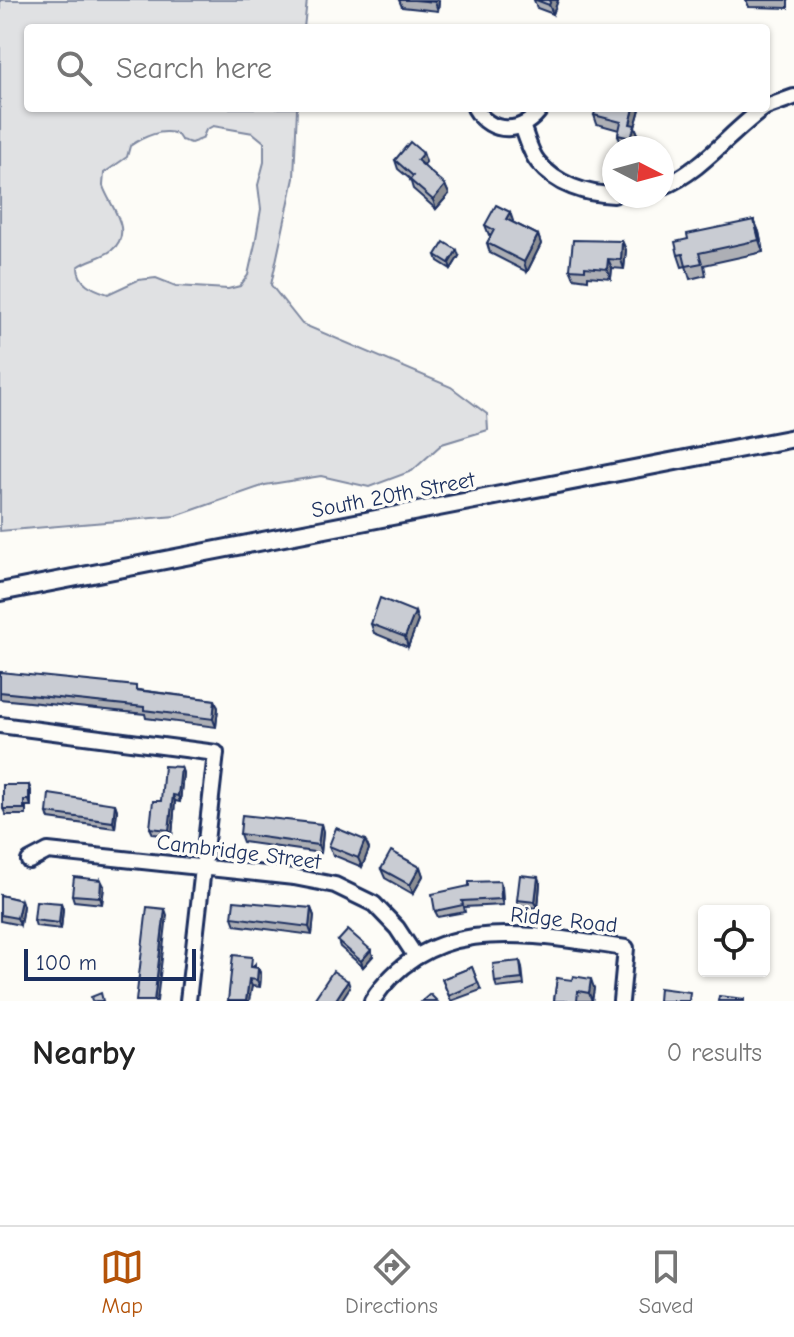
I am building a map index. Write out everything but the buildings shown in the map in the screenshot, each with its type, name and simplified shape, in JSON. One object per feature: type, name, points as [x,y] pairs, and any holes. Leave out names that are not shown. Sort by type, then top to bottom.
[{"type":"main road","name":"South 20th Street","points":[[0,592],[794,438]]},
{"type":"street","points":[[770,105],[794,97]]},
{"type":"street","points":[[478,112],[485,121],[506,129],[522,126],[539,112]]},
{"type":"street","points":[[674,182],[701,163],[758,112]]},
{"type":"street","points":[[522,126],[536,161],[556,180],[577,189],[602,193]]},
{"type":"street","points":[[0,725],[216,753],[188,1001]]},
{"type":"street","name":"Cambridge Street","points":[[29,861],[48,851],[294,877],[335,885],[374,904],[397,928],[416,957]]},
{"type":"street","name":"Ridge Road","points":[[372,1001],[398,970],[416,957],[455,939],[484,934],[528,935],[626,948],[621,1001]]},
{"type":"shaded area","points":[[0,0],[307,0],[304,24],[24,24],[24,112],[297,112],[294,178],[271,285],[302,324],[451,387],[487,414],[488,430],[442,444],[412,471],[369,487],[321,476],[265,485],[176,516],[0,531]],"holes":[[[213,126],[253,133],[264,142],[264,162],[258,185],[261,209],[248,275],[240,286],[228,289],[176,286],[156,278],[138,280],[108,294],[84,282],[78,267],[108,253],[121,235],[121,226],[103,186],[104,173],[127,157],[130,146],[165,132],[177,134],[181,140],[191,143],[202,139],[206,130]]]}]
